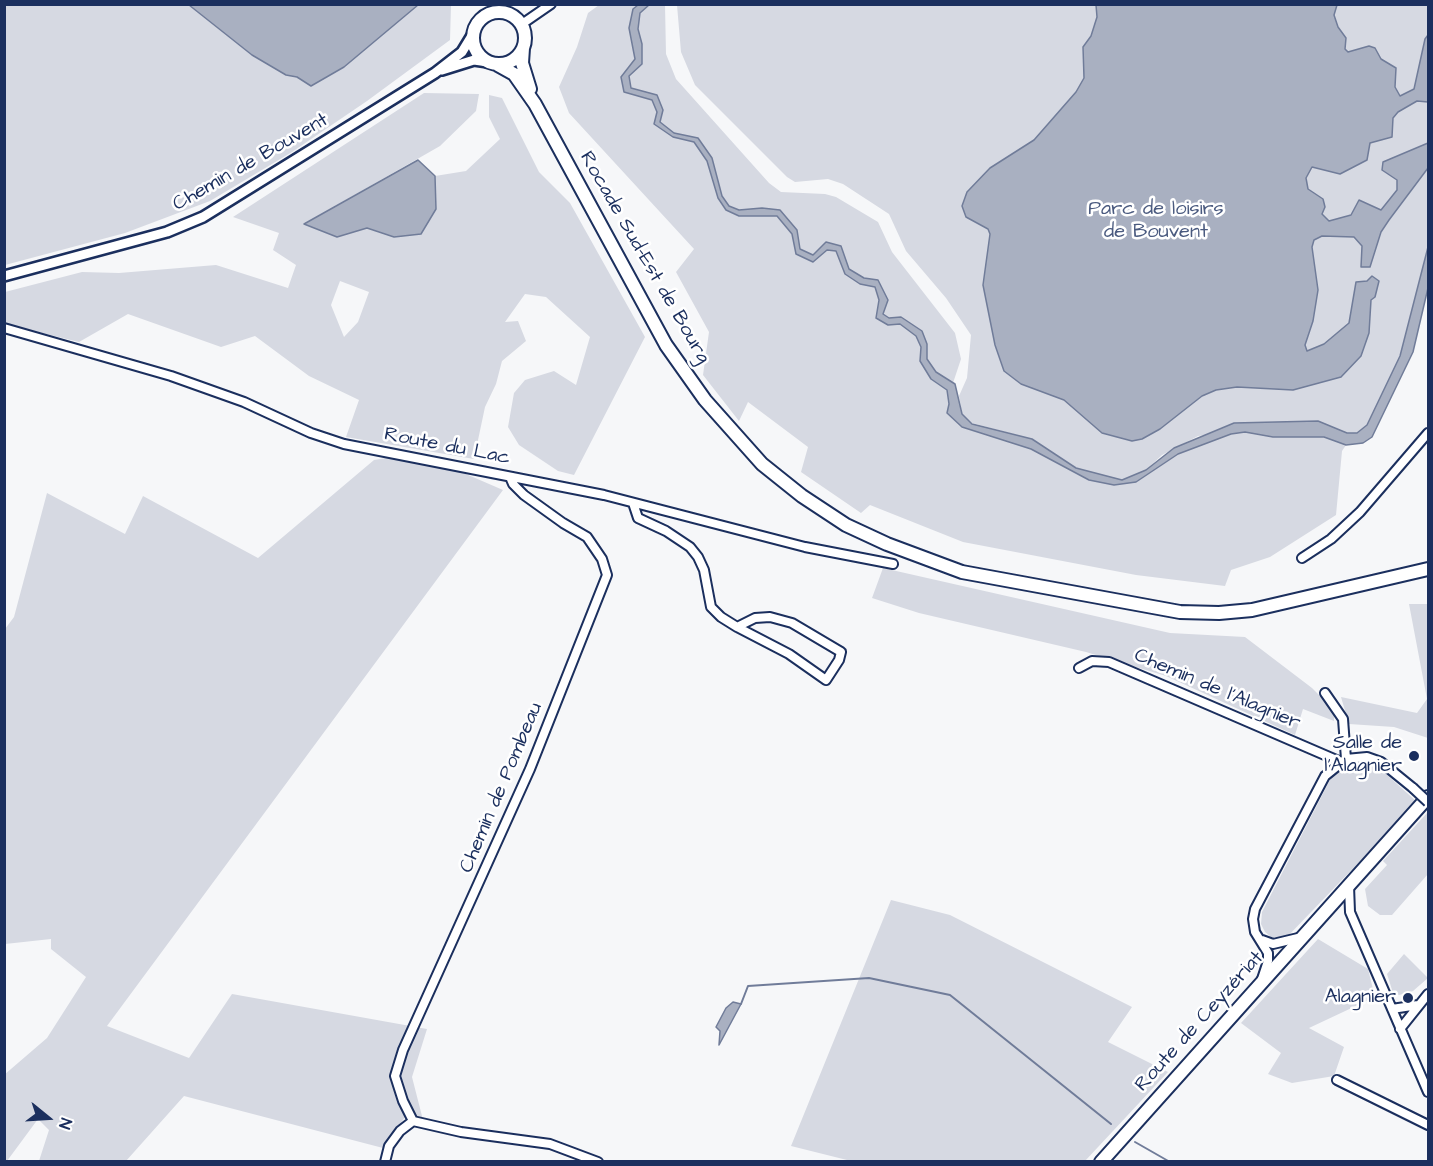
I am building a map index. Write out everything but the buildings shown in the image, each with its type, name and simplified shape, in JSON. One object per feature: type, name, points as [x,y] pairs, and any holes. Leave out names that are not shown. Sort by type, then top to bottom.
[{"type":"main road","points":[[507,9],[522,24],[525,32],[523,48],[512,60],[492,63],[476,51],[472,34],[486,10],[507,9]]},
{"type":"main road","name":"Rocade Sud-Est de Bourg","points":[[523,48],[521,57],[524,74],[535,104]]},
{"type":"main road","name":"Rocade Sud-Est de Bourg","points":[[492,63],[514,74],[535,104],[666,345],[705,400],[762,464],[802,496],[846,525],[887,544],[962,572],[1081,596],[1180,612],[1220,613],[1252,610],[1296,602],[1395,575],[1428,569]]},
{"type":"main road","name":"Route de Ceyzériat","points":[[1101,1161],[1428,797]]},
{"type":"street","points":[[522,24],[551,4]]},
{"type":"street","name":"Chemin de Bouvent","points":[[4,276],[167,232],[202,217],[435,73],[462,52],[472,34]]},
{"type":"street","name":"Chemin de Bouvent","points":[[435,73],[474,60],[492,63]]},
{"type":"street","name":"Route du Lac","points":[[4,328],[35,335],[192,384],[336,442],[633,503],[805,547],[893,564]]},
{"type":"street","points":[[1302,558],[1332,539],[1360,512],[1428,433]]},
{"type":"street","name":"Chemin de Pombeau","points":[[413,1121],[403,1101],[396,1076],[403,1050],[530,769],[607,575],[602,559],[587,537],[524,495],[513,484],[510,477]]},
{"type":"street","points":[[633,503],[638,518],[666,531],[690,547],[704,570],[711,607],[721,617],[737,627],[789,654],[826,680],[839,660],[841,652],[792,623],[770,617],[755,618],[737,627]]},
{"type":"street","name":"Chemin de l'Alagnier","points":[[1079,668],[1092,661],[1109,662],[1343,760]]},
{"type":"street","points":[[1325,693],[1343,719],[1343,760]]},
{"type":"street","points":[[1260,986],[1268,961],[1262,940],[1253,925],[1255,909],[1325,776],[1343,760],[1359,756],[1381,762],[1428,802]]},
{"type":"street","points":[[1349,885],[1350,912],[1428,1092]]},
{"type":"street","points":[[1328,909],[1343,909],[1350,912]]},
{"type":"street","points":[[1262,940],[1273,944],[1286,943],[1307,933]]},
{"type":"street","points":[[1400,1029],[1428,994]]},
{"type":"street","points":[[1392,1010],[1418,1005]]},
{"type":"street","points":[[1337,1080],[1428,1125]]},
{"type":"street","points":[[385,1161],[389,1146],[400,1131],[413,1121],[470,1134],[550,1144],[598,1161]]},
{"type":"green space","points":[[5,5],[189,5],[252,55],[286,75],[297,77],[311,85],[418,5],[451,5],[450,40],[292,152],[210,201],[125,233],[5,265]]},
{"type":"green space","points":[[599,5],[665,5],[666,54],[676,79],[769,183],[781,192],[825,194],[836,197],[878,222],[892,252],[955,333],[961,359],[952,386],[962,427],[1031,449],[1089,480],[1114,485],[1136,482],[1178,454],[1231,434],[1245,432],[1273,437],[1324,437],[1346,445],[1342,451],[1336,515],[1270,557],[1231,570],[1225,586],[1136,575],[963,542],[870,505],[861,513],[801,472],[808,447],[748,402],[739,421],[703,375],[709,332],[676,272],[694,249],[569,113],[559,87],[577,47],[588,13]]},
{"type":"green space","name":"Parc de loisirs de Bouvent","points":[[677,5],[1428,5],[1428,247],[1400,356],[1366,428],[1357,433],[1347,433],[1318,421],[1198,436],[1162,455],[1146,470],[1122,480],[1076,468],[1032,439],[968,422],[962,414],[959,396],[967,378],[971,335],[946,298],[906,251],[889,214],[843,184],[828,179],[795,182],[787,177],[695,85],[681,52]]},
{"type":"green space","points":[[424,93],[479,94],[476,111],[440,146],[304,224],[337,237],[367,228],[394,237],[436,209],[435,176],[466,171],[500,139],[489,117],[489,95],[502,98],[539,172],[570,203],[645,337],[574,475],[558,471],[519,445],[508,427],[514,393],[525,380],[554,371],[576,385],[590,337],[546,297],[525,294],[505,322],[518,321],[526,341],[502,361],[496,384],[485,407],[474,459],[346,437],[359,400],[309,376],[255,336],[221,347],[128,314],[79,342],[5,324],[5,292],[82,272],[119,273],[216,265],[288,288],[296,265],[273,250],[279,233],[233,217]],"holes":[[[340,281],[369,292],[358,322],[344,337],[331,305]]]},
{"type":"green space","points":[[392,457],[452,468],[503,490],[107,1026],[189,1058],[232,994],[427,1029],[412,1077],[423,1120],[405,1117],[383,1148],[184,1096],[126,1161],[39,1161],[49,1130],[38,1119],[5,1161],[4,1075],[47,1038],[86,977],[51,949],[51,939],[5,944],[5,629],[14,617],[47,493],[125,534],[143,496],[258,558],[374,460]]},
{"type":"green space","points":[[883,568],[1170,633],[1245,637],[1312,688],[1334,710],[1334,721],[1303,709],[1295,735],[1166,676],[1086,652],[919,613],[872,598]]},
{"type":"green space","points":[[1409,604],[1428,604],[1428,738],[1394,727],[1349,724],[1341,697],[1417,713],[1427,699]]},
{"type":"green space","points":[[1355,762],[1375,764],[1417,802],[1287,937],[1271,937],[1261,924],[1262,912],[1332,776]]},
{"type":"green space","points":[[1427,813],[1428,874],[1392,915],[1380,915],[1368,906],[1365,889],[1387,865],[1383,861]]},
{"type":"green space","points":[[891,900],[950,915],[1132,1007],[1108,1042],[1168,1072],[1085,1161],[851,1161],[791,1146]]},
{"type":"green space","points":[[1318,939],[1368,969],[1375,997],[1309,1028],[1344,1047],[1334,1076],[1292,1083],[1268,1074],[1281,1053],[1241,1023]]},
{"type":"green space","points":[[1404,954],[1428,978],[1413,991],[1399,995],[1393,993],[1387,974]]},
{"type":"water","points":[[189,5],[418,5],[344,67],[311,86],[297,77],[286,75],[252,55]]},
{"type":"water","points":[[638,5],[649,5],[640,13],[638,29],[642,44],[642,64],[629,76],[631,88],[657,95],[663,110],[660,122],[674,133],[698,138],[712,158],[722,196],[729,206],[739,210],[762,208],[780,210],[797,230],[800,249],[813,255],[826,242],[841,246],[849,269],[864,278],[878,280],[888,300],[883,314],[889,318],[901,317],[922,331],[927,344],[927,359],[936,372],[955,384],[962,414],[972,424],[1032,439],[1076,468],[1122,480],[1146,470],[1174,448],[1234,423],[1318,421],[1347,433],[1357,433],[1367,425],[1400,356],[1428,247],[1428,288],[1413,352],[1372,437],[1363,443],[1346,445],[1324,437],[1273,437],[1245,432],[1231,434],[1178,454],[1136,482],[1114,485],[1089,480],[1031,449],[962,427],[947,413],[949,404],[947,390],[931,379],[920,361],[921,347],[916,336],[900,324],[888,325],[876,318],[879,300],[875,287],[860,284],[845,274],[836,251],[827,250],[813,262],[796,254],[792,234],[777,216],[739,216],[726,210],[718,198],[707,161],[694,142],[673,137],[654,124],[657,112],[652,100],[624,92],[621,77],[635,59],[629,28],[633,9]]},
{"type":"water","points":[[1096,5],[1337,5],[1334,15],[1338,27],[1346,38],[1345,49],[1348,52],[1369,46],[1375,48],[1381,59],[1396,68],[1395,87],[1400,96],[1414,89],[1425,39],[1428,35],[1428,102],[1417,101],[1398,112],[1393,118],[1392,137],[1370,143],[1367,160],[1340,174],[1312,167],[1306,178],[1308,189],[1323,199],[1325,207],[1322,214],[1329,221],[1351,215],[1359,200],[1381,210],[1397,190],[1397,180],[1382,170],[1383,162],[1428,143],[1428,168],[1381,232],[1370,267],[1361,267],[1362,246],[1354,237],[1322,236],[1314,240],[1312,247],[1318,290],[1313,321],[1305,345],[1307,351],[1324,344],[1349,323],[1356,282],[1367,281],[1372,276],[1379,281],[1375,297],[1371,300],[1369,333],[1361,356],[1341,377],[1293,390],[1237,387],[1216,390],[1202,396],[1160,429],[1142,439],[1132,441],[1102,433],[1064,400],[1021,384],[1004,371],[995,345],[983,285],[990,234],[988,229],[966,217],[962,206],[967,192],[990,168],[1034,140],[1076,92],[1084,78],[1083,47],[1091,36],[1097,17]]},
{"type":"water","points":[[418,160],[435,176],[436,209],[421,234],[394,237],[367,228],[337,237],[304,224]]},
{"type":"water","points":[[733,1002],[741,1004],[719,1045],[720,1031],[716,1027],[726,1008]]},
{"type":"waterway","points":[[741,1004],[748,986],[869,978],[950,995],[1111,1124]]},
{"type":"waterway","points":[[1135,1142],[1170,1162]]},
{"type":"place","name":"Salle de l'Alagnier","points":[[1414,756]]},
{"type":"place","name":"Alagnier","points":[[1408,998]]}]
